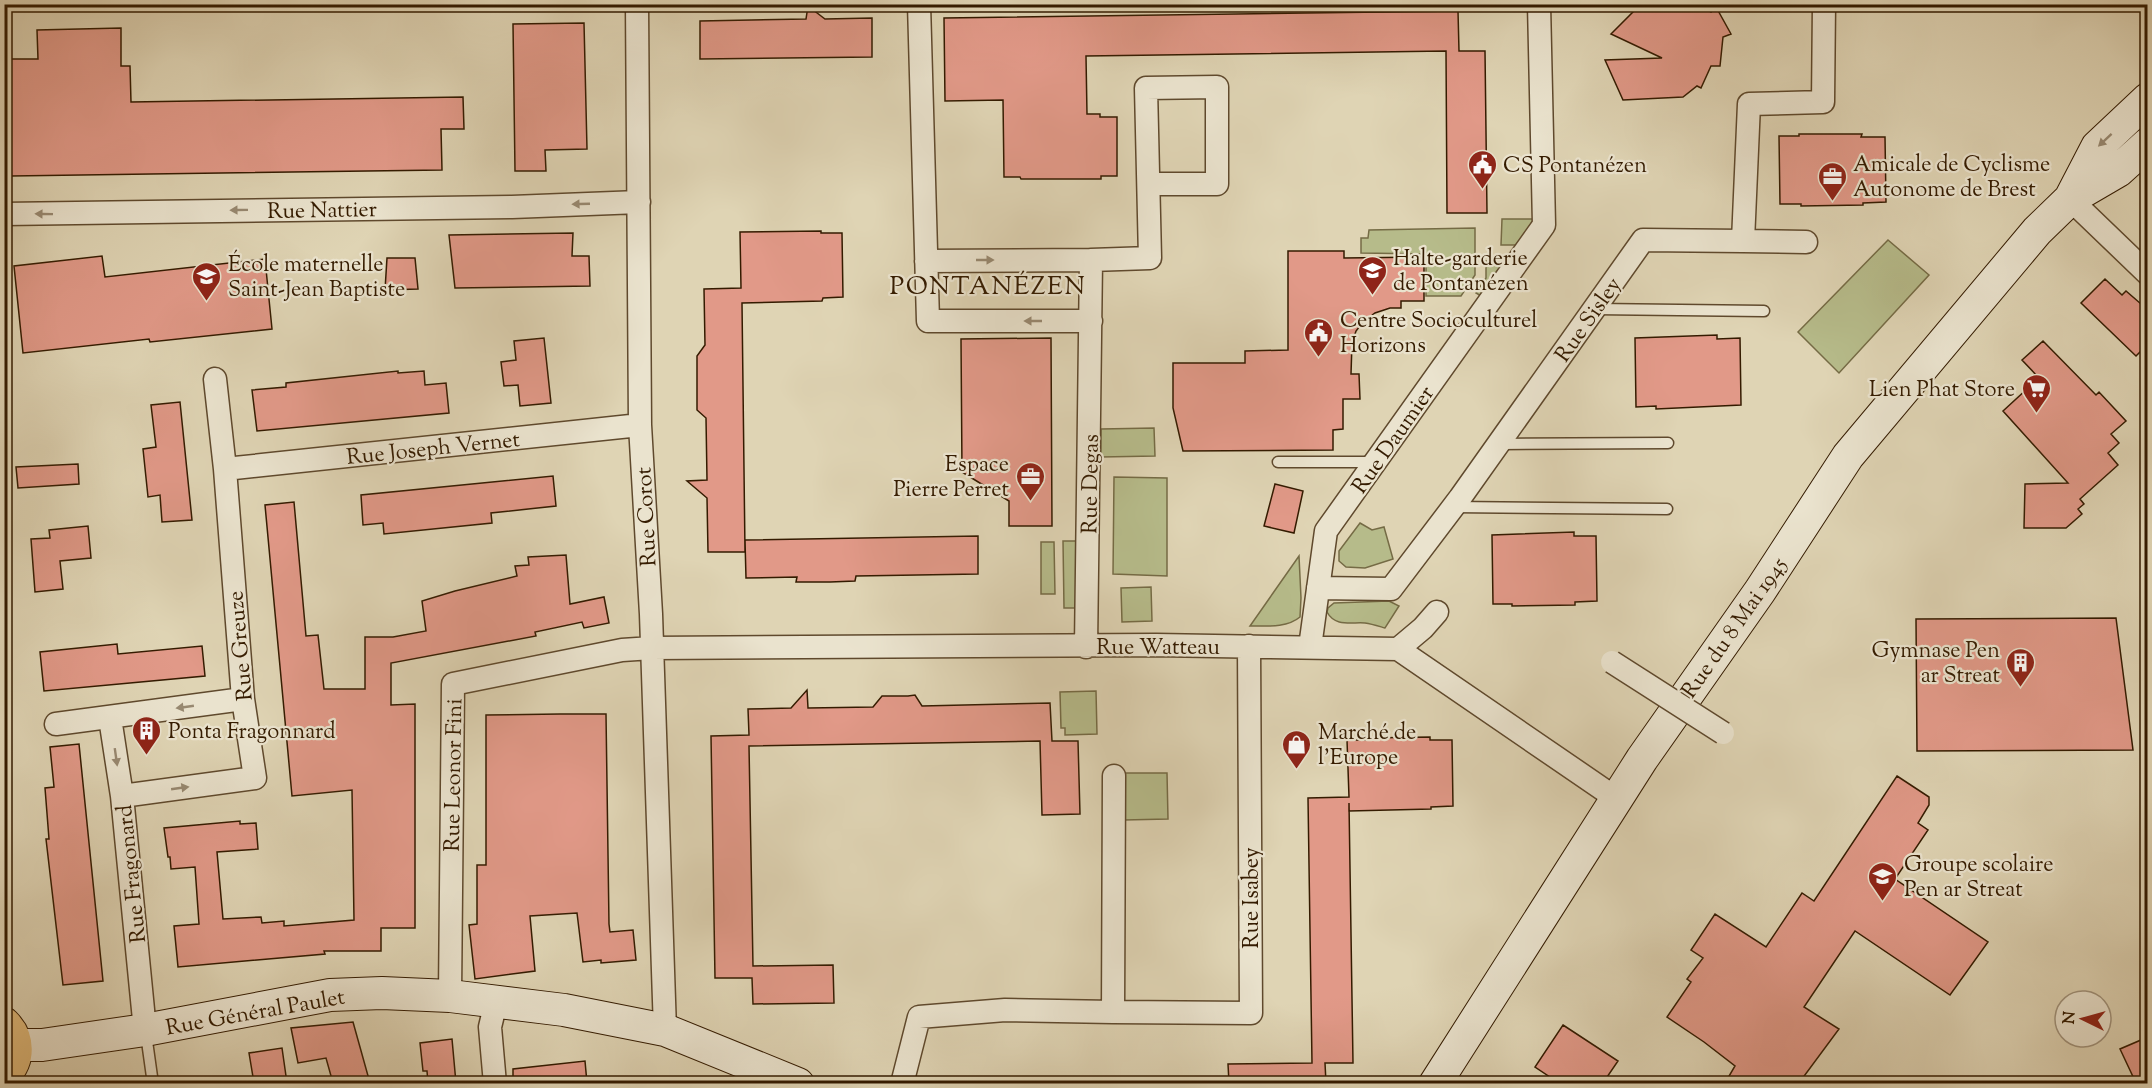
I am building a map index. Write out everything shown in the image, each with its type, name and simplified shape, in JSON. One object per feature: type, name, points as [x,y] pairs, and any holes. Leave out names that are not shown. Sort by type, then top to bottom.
[{"type":"street","name":"Rue Corot","points":[[637,4],[640,425],[652,648],[664,1030]]},
{"type":"street","points":[[919,4],[928,321],[1091,321]]},
{"type":"street","name":"Rue Daumier","points":[[1310,647],[1326,531],[1544,225],[1539,4]]},
{"type":"street","points":[[1806,242],[1743,241],[1749,104],[1823,102],[1824,4]]},
{"type":"street","points":[[927,261],[1149,258],[1146,88],[1217,87],[1217,184],[1149,184]]},
{"type":"street","name":"Rue du 8 Mai 1945","points":[[2070,200],[2097,147],[2148,99]]},
{"type":"street","name":"Rue du 8 Mai 1945","points":[[1435,1083],[1642,759],[1760,591],[1848,456],[2037,231],[2070,200],[2118,171],[2148,144]]},
{"type":"street","points":[[2070,200],[2148,274]]},
{"type":"street","name":"Rue Nattier","points":[[4,214],[512,207],[639,202]]},
{"type":"street","name":"Rue Sisley","points":[[1318,588],[1391,589],[1499,444],[1643,240],[1743,241]]},
{"type":"street","name":"Rue Degas","points":[[1086,646],[1091,260]]},
{"type":"street","name":"Rue Greuze","points":[[122,796],[255,778],[243,699],[225,469],[215,379]]},
{"type":"street","name":"Rue Joseph Vernet","points":[[225,469],[640,425]]},
{"type":"street","points":[[1437,612],[1423,628],[1398,649],[1617,799]]},
{"type":"street","name":"Rue Watteau","points":[[652,648],[1249,646],[1398,649]]},
{"type":"street","name":"Rue Isabey","points":[[902,1083],[919,1017],[1005,1010],[1251,1013],[1249,646]]},
{"type":"street","name":"Rue Leonor Fini","points":[[450,996],[453,684],[622,650],[652,648]]},
{"type":"street","points":[[1612,662],[1723,733]]},
{"type":"street","points":[[57,724],[243,699]]},
{"type":"street","name":"Rue Fragonard","points":[[110,718],[122,796],[145,1030]]},
{"type":"street","points":[[1113,1012],[1114,776]]},
{"type":"street","name":"Rue Général Paulet","points":[[8,1048],[145,1030],[330,994],[382,993],[450,996],[564,1010],[664,1030],[798,1083]]},
{"type":"street","points":[[495,1083],[490,1027],[496,1002]]},
{"type":"lane","points":[[1595,309],[1764,311]]},
{"type":"lane","points":[[1499,444],[1668,443]]},
{"type":"lane","points":[[1278,462],[1375,462]]},
{"type":"lane","points":[[1453,507],[1667,509]]},
{"type":"lane","points":[[145,1030],[153,1083]]},
{"type":"green space","points":[[1502,219],[1534,219],[1518,245],[1501,245]]},
{"type":"green space","points":[[1475,228],[1475,275],[1461,296],[1426,296],[1426,254],[1361,253],[1361,238],[1368,238],[1369,230]]},
{"type":"green space","points":[[1888,240],[1929,275],[1839,373],[1798,332]]},
{"type":"green space","points":[[1486,261],[1504,263],[1481,296],[1476,293],[1486,278]]},
{"type":"green space","points":[[1154,428],[1155,456],[1101,457],[1101,429]]},
{"type":"green space","points":[[1114,477],[1167,478],[1167,576],[1113,574]]},
{"type":"green space","points":[[1360,523],[1372,530],[1384,527],[1393,559],[1365,568],[1346,567],[1339,561],[1339,551]]},
{"type":"green space","points":[[1063,541],[1079,541],[1080,608],[1064,608]]},
{"type":"green space","points":[[1041,542],[1054,542],[1055,594],[1041,594]]},
{"type":"green space","points":[[1299,556],[1300,617],[1283,625],[1250,626]]},
{"type":"green space","points":[[1151,587],[1152,621],[1122,622],[1121,588]]},
{"type":"green space","points":[[1389,601],[1399,606],[1385,628],[1365,623],[1339,622],[1330,617],[1327,612],[1334,603]]},
{"type":"green space","points":[[1096,691],[1097,734],[1065,735],[1065,728],[1061,728],[1060,692]]},
{"type":"green space","points":[[1123,773],[1167,773],[1168,819],[1124,820]]},
{"type":"building","points":[[1647,4],[1698,4],[1711,12],[1716,7],[1731,34],[1723,37],[1720,66],[1711,66],[1701,88],[1697,86],[1683,97],[1623,100],[1605,60],[1662,58],[1611,34],[1638,7]]},
{"type":"building","points":[[808,6],[825,19],[872,18],[872,57],[700,59],[700,21],[806,19]]},
{"type":"building","points":[[1458,11],[1459,51],[1485,51],[1487,213],[1447,213],[1446,51],[1086,56],[1087,114],[1117,117],[1117,176],[1101,176],[1101,179],[1004,177],[1003,100],[945,101],[944,18]]},
{"type":"building","points":[[584,23],[587,149],[545,150],[546,171],[515,171],[513,24]]},
{"type":"building","points":[[121,28],[121,66],[130,66],[131,102],[463,97],[464,129],[441,129],[442,170],[11,176],[10,59],[38,59],[37,30]]},
{"type":"building","points":[[1799,134],[1862,134],[1861,137],[1885,137],[1886,202],[1863,203],[1863,205],[1780,204],[1779,136],[1799,136]]},
{"type":"building","points":[[821,231],[821,233],[842,233],[843,297],[823,298],[822,301],[742,303],[745,552],[708,552],[707,498],[687,481],[707,480],[706,418],[697,410],[697,356],[705,345],[704,289],[741,288],[740,232]]},
{"type":"building","points":[[573,233],[572,256],[589,256],[590,286],[455,288],[449,235]]},
{"type":"building","name":"Centre Socioculturel Horizons","points":[[1288,251],[1344,251],[1344,258],[1424,257],[1424,301],[1401,301],[1401,308],[1390,308],[1375,313],[1356,331],[1352,343],[1351,374],[1359,374],[1360,399],[1343,399],[1343,429],[1333,430],[1333,450],[1183,451],[1173,408],[1173,363],[1245,363],[1245,351],[1288,350]]},
{"type":"building","points":[[102,256],[105,277],[265,259],[272,329],[150,342],[149,339],[23,353],[14,266]]},
{"type":"building","points":[[387,258],[415,258],[418,289],[385,290]]},
{"type":"building","points":[[2105,279],[2122,295],[2126,291],[2148,310],[2148,344],[2136,356],[2081,303]]},
{"type":"building","points":[[1717,335],[1717,339],[1740,338],[1741,405],[1656,409],[1656,406],[1636,407],[1635,338]]},
{"type":"building","points":[[544,338],[551,403],[520,406],[518,385],[504,386],[501,362],[516,360],[514,341]]},
{"type":"building","points":[[1051,338],[1052,526],[1009,526],[1009,501],[962,472],[961,339]]},
{"type":"building","points":[[2043,341],[2096,395],[2099,392],[2126,421],[2111,434],[2119,443],[2108,453],[2118,465],[2080,499],[2084,504],[2078,509],[2082,514],[2066,528],[2024,528],[2025,484],[2068,483],[2003,411],[2039,378],[2022,360]]},
{"type":"building","points":[[398,371],[398,373],[424,371],[425,385],[446,383],[449,413],[257,431],[252,390],[286,387],[286,383]]},
{"type":"building","points":[[180,402],[192,520],[162,522],[160,495],[148,497],[143,449],[156,447],[151,405]]},
{"type":"building","points":[[78,464],[79,484],[18,488],[16,467]]},
{"type":"building","points":[[553,476],[556,506],[491,513],[492,523],[384,534],[383,523],[363,525],[361,495]]},
{"type":"building","points":[[1275,484],[1303,491],[1294,533],[1264,526]]},
{"type":"building","points":[[294,502],[306,636],[318,635],[324,689],[365,689],[365,637],[393,637],[426,631],[422,601],[517,576],[515,566],[529,565],[528,557],[566,555],[570,604],[604,597],[609,623],[584,628],[582,622],[535,632],[536,636],[391,663],[391,705],[415,704],[415,928],[381,928],[381,951],[324,951],[325,954],[178,967],[174,926],[199,924],[195,867],[171,869],[164,828],[240,821],[240,824],[256,823],[258,849],[217,852],[223,919],[261,917],[262,923],[284,921],[284,926],[354,920],[352,790],[292,796],[265,505]]},
{"type":"building","points":[[88,526],[91,558],[60,561],[63,589],[35,592],[31,539],[50,538],[49,530]]},
{"type":"building","points":[[1574,532],[1574,536],[1596,536],[1597,601],[1575,602],[1575,605],[1493,604],[1492,535]]},
{"type":"building","points":[[978,536],[978,574],[856,576],[855,581],[830,582],[796,582],[797,577],[746,578],[745,540]]},
{"type":"building","name":"Gymnase Pen ar Streat","points":[[2116,618],[2133,750],[1917,751],[1916,619]]},
{"type":"building","points":[[117,644],[118,654],[202,646],[205,676],[44,691],[40,652]]},
{"type":"building","points":[[807,690],[808,708],[873,707],[882,696],[915,695],[922,706],[1050,703],[1052,741],[1078,741],[1080,814],[1042,815],[1040,741],[749,746],[753,966],[833,965],[834,1003],[753,1004],[752,978],[715,978],[711,736],[749,735],[748,709],[791,708]]},
{"type":"building","points":[[606,714],[609,924],[610,932],[633,930],[636,960],[583,962],[577,913],[530,916],[535,971],[475,979],[469,925],[477,924],[477,865],[486,865],[486,715]]},
{"type":"building","points":[[1430,737],[1430,740],[1452,740],[1453,806],[1431,807],[1431,809],[1349,811],[1353,1063],[1325,1063],[1326,1083],[1229,1083],[1228,1064],[1312,1063],[1308,798],[1349,797],[1347,740]]},
{"type":"building","points":[[79,744],[103,981],[63,985],[46,839],[49,839],[45,788],[54,787],[50,747]]},
{"type":"building","points":[[1897,776],[1929,797],[1929,805],[1918,823],[1928,830],[1895,879],[1988,942],[1950,995],[1855,931],[1804,1007],[1839,1029],[1799,1083],[1725,1083],[1735,1066],[1667,1017],[1691,982],[1687,979],[1703,958],[1691,950],[1715,914],[1766,947],[1802,893],[1814,901]]},
{"type":"building","points":[[353,1022],[370,1083],[333,1083],[326,1058],[298,1063],[291,1028]]},
{"type":"building","points":[[1563,1025],[1618,1061],[1603,1083],[1559,1083],[1535,1067]]},
{"type":"building","points":[[2148,1037],[2148,1083],[2136,1083],[2120,1049]]},
{"type":"building","points":[[452,1039],[456,1083],[428,1083],[427,1071],[423,1071],[420,1043]]},
{"type":"building","points":[[282,1048],[287,1083],[254,1083],[249,1053]]},
{"type":"building","points":[[585,1061],[587,1083],[513,1083],[513,1069]]},
{"type":"place","name":"CS Pontanézen","points":[[1482,190]]},
{"type":"place","name":"Amicale de Cyclisme Autonome de Brest","points":[[1832,202]]},
{"type":"place","name":"Halte-garderie de Pontanézen","points":[[1372,296]]},
{"type":"place","name":"École maternelle Saint-Jean Baptiste","points":[[207,302]]},
{"type":"place","name":"Centre Socioculturel Horizons","points":[[1319,358]]},
{"type":"place","name":"Lien Phat Store","points":[[2036,414]]},
{"type":"place","name":"Espace Pierre Perret","points":[[1030,502]]},
{"type":"place","name":"Gymnase Pen ar Streat","points":[[2021,688]]},
{"type":"place","name":"Ponta Fragonnard","points":[[147,756]]},
{"type":"place","name":"Marché de l'Europe","points":[[1297,770]]},
{"type":"place","name":"Groupe scolaire Pen ar Streat","points":[[1883,902]]},
{"type":"district","name":"PONTANÉZEN","points":[[988,285]]}]
